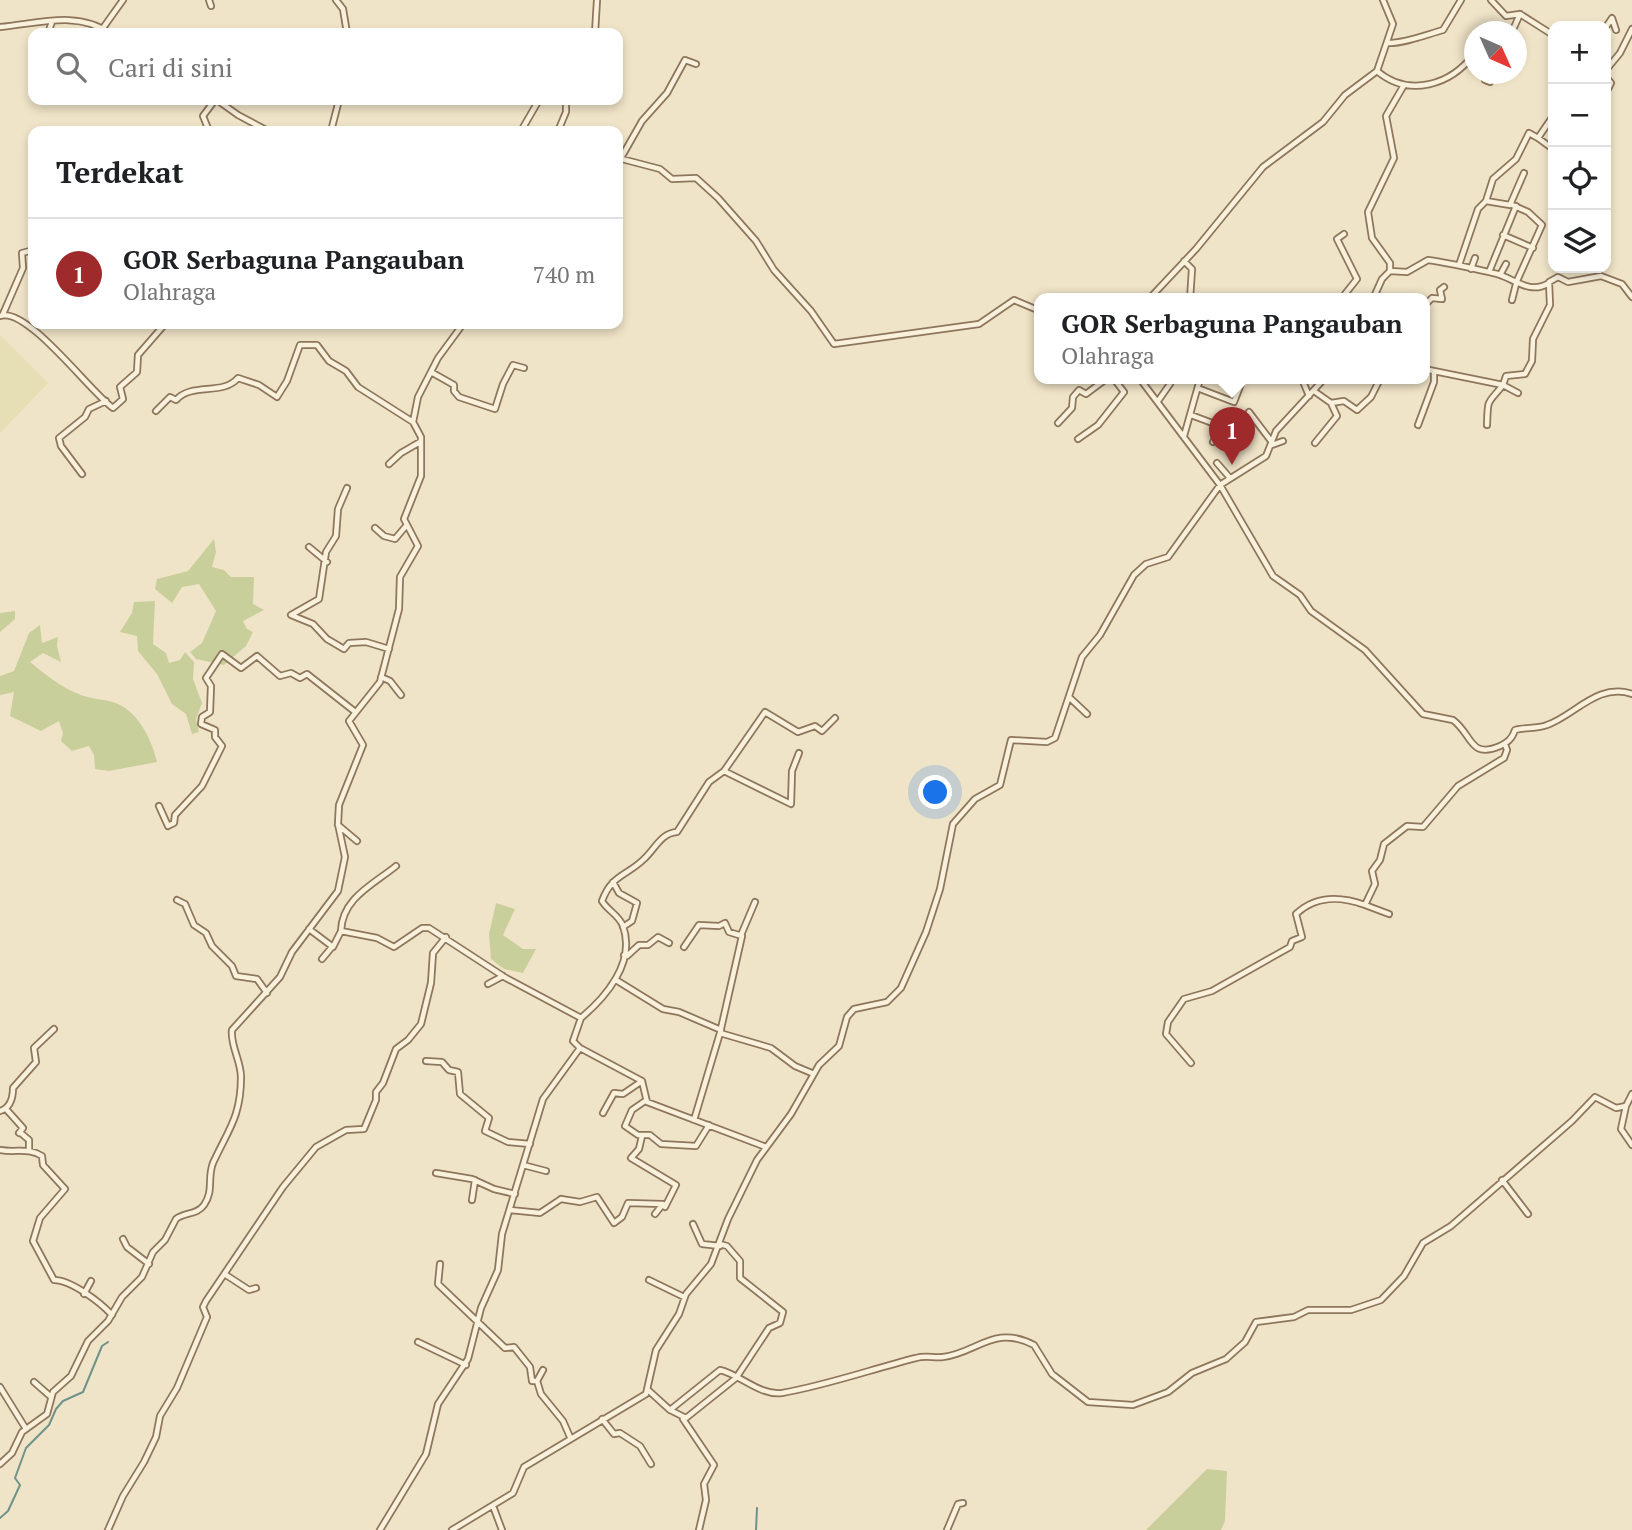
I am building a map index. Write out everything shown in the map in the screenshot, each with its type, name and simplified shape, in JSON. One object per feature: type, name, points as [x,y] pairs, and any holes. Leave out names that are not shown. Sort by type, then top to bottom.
[{"type":"street","points":[[0,27],[79,19],[103,28],[123,0]]},
{"type":"street","points":[[336,0],[343,9],[346,28]]},
{"type":"street","points":[[595,28],[597,0]]},
{"type":"street","points":[[1155,293],[1263,167],[1286,146],[1323,122],[1345,96],[1377,71],[1393,24],[1383,0]]},
{"type":"street","points":[[1388,43],[1409,41],[1419,34],[1443,30],[1461,0]]},
{"type":"street","points":[[1492,0],[1506,16],[1520,14],[1548,32]]},
{"type":"street","points":[[1517,21],[1520,14]]},
{"type":"street","points":[[1610,21],[1612,18],[1616,30]]},
{"type":"street","points":[[50,28],[52,22]]},
{"type":"street","points":[[1611,62],[1632,29]]},
{"type":"street","points":[[623,152],[642,121],[667,93],[685,60],[696,64]]},
{"type":"street","points":[[1377,71],[1404,85],[1432,85],[1464,69]]},
{"type":"street","points":[[1390,271],[1390,262],[1372,239],[1368,212],[1394,158],[1387,116],[1404,85]]},
{"type":"street","points":[[207,126],[203,116],[212,105]]},
{"type":"street","points":[[223,105],[258,126]]},
{"type":"street","points":[[332,126],[338,105]]},
{"type":"street","points":[[524,126],[536,105]]},
{"type":"street","points":[[560,126],[566,105]]},
{"type":"street","points":[[1538,138],[1548,123]]},
{"type":"street","points":[[1459,265],[1478,209],[1486,201],[1493,179],[1516,159],[1529,133],[1550,147]]},
{"type":"street","points":[[623,159],[660,169],[672,179],[691,176],[701,181],[739,220],[774,270],[837,345],[962,328],[991,318],[1016,301],[1034,308]]},
{"type":"street","points":[[1489,272],[1524,173]]},
{"type":"street","points":[[1486,201],[1513,205],[1528,212],[1541,225],[1512,300]]},
{"type":"street","points":[[1344,234],[1337,239],[1357,279],[1346,293]]},
{"type":"street","points":[[1503,235],[1532,248]]},
{"type":"street","points":[[28,251],[22,253],[23,268],[1,315],[16,319],[28,327]]},
{"type":"street","points":[[1471,269],[1475,258]]},
{"type":"street","points":[[1375,293],[1381,279],[1390,271],[1407,272],[1428,260],[1489,272],[1516,284],[1539,287],[1558,277],[1568,282],[1601,276],[1622,284],[1632,297]]},
{"type":"street","points":[[1184,261],[1192,269],[1190,293]]},
{"type":"street","points":[[1500,275],[1506,264]]},
{"type":"street","points":[[1487,425],[1488,403],[1492,394],[1503,386],[1506,376],[1525,374],[1530,369],[1534,351],[1533,339],[1550,305],[1549,282]]},
{"type":"street","points":[[1430,300],[1442,299],[1440,290],[1444,287]]},
{"type":"street","points":[[1531,326],[1538,328]]},
{"type":"street","points":[[30,329],[45,339],[80,379],[115,408],[123,399],[120,387],[136,373],[138,355],[160,329]]},
{"type":"street","points":[[412,422],[418,397],[460,329]]},
{"type":"street","points":[[156,411],[170,397],[176,400],[184,391],[232,386],[238,378],[259,385],[277,397],[288,381],[300,345],[315,344],[329,360],[345,371],[358,387],[412,422],[421,442],[421,476],[404,519],[405,526],[395,539],[384,536],[375,528]]},
{"type":"street","points":[[431,372],[454,385],[453,390],[458,397],[495,409],[513,365],[524,368]]},
{"type":"street","points":[[1430,370],[1503,386],[1518,393]]},
{"type":"street","points":[[1418,425],[1434,380],[1434,371]]},
{"type":"street","points":[[1058,423],[1073,407],[1073,396],[1079,390],[1086,394],[1099,384]]},
{"type":"street","points":[[1078,439],[1098,425],[1124,392],[1118,384]]},
{"type":"street","points":[[1145,384],[1220,485],[1273,576],[1300,595],[1311,611],[1365,650],[1423,714],[1453,720],[1478,749],[1489,751],[1505,744],[1515,730],[1548,725],[1591,699],[1630,691]]},
{"type":"street","points":[[1158,401],[1170,384]]},
{"type":"street","points":[[1184,436],[1200,384]]},
{"type":"street","points":[[1199,389],[1234,401],[1241,384]]},
{"type":"street","points":[[1304,384],[1309,396]]},
{"type":"street","points":[[452,1530],[459,1529],[516,1489],[522,1469],[648,1390],[656,1350],[678,1314],[684,1297],[711,1264],[728,1219],[766,1147],[791,1114],[819,1065],[839,1046],[847,1017],[854,1009],[887,1002],[905,981],[940,889],[949,833],[960,814],[967,806],[1000,785],[1010,740],[1047,742],[1055,738],[1082,657],[1100,635],[1134,575],[1146,564],[1168,557],[1220,485],[1266,456],[1271,443],[1320,384]]},
{"type":"street","points":[[1331,403],[1344,401],[1357,410],[1371,397],[1378,384]]},
{"type":"street","points":[[1314,391],[1331,403],[1337,416],[1315,443]]},
{"type":"street","points":[[82,474],[61,446],[60,438],[85,417],[89,409],[106,401]]},
{"type":"street","points":[[1248,412],[1271,443]]},
{"type":"street","points":[[1190,415],[1223,427]]},
{"type":"street","points":[[1213,442],[1228,418]]},
{"type":"street","points":[[389,464],[401,453],[421,442]]},
{"type":"street","points":[[1271,443],[1283,442]]},
{"type":"street","points":[[1217,463],[1230,478]]},
{"type":"street","points":[[347,488],[340,504],[336,536],[326,552],[327,562],[321,574],[318,599],[291,615],[313,624],[329,641],[344,649],[349,643],[366,642],[389,649]]},
{"type":"street","points":[[0,1464],[12,1453],[19,1436],[47,1414],[50,1396],[71,1376],[88,1341],[112,1315],[122,1297],[142,1278],[153,1252],[165,1240],[176,1219],[200,1210],[209,1197],[212,1165],[230,1134],[238,1109],[241,1073],[231,1038],[232,1030],[283,974],[292,952],[341,883],[345,857],[338,824],[344,789],[363,748],[362,741],[350,728],[349,721],[354,711],[377,688],[381,677],[399,609],[400,577],[418,546],[412,531],[405,526]]},
{"type":"street","points":[[309,547],[327,562]]},
{"type":"street","points":[[159,806],[167,826],[174,823],[175,816],[202,786],[222,746],[215,737],[215,730],[201,724],[202,717],[210,712],[211,685],[206,678],[222,653],[242,668],[258,656],[280,676],[291,673],[300,678],[307,674],[354,711]]},
{"type":"street","points":[[381,677],[390,681],[401,695]]},
{"type":"street","points":[[1070,697],[1087,714]]},
{"type":"street","points":[[642,1082],[580,1048],[573,1041],[581,1018],[616,980],[624,956],[623,927],[614,912],[603,904],[612,881],[642,862],[667,834],[677,832],[709,782],[724,771],[765,712],[797,732],[815,726],[822,731],[835,718]]},
{"type":"street","points":[[1365,905],[1375,884],[1372,871],[1381,858],[1384,844],[1407,827],[1423,827],[1458,786],[1504,758],[1507,750],[1505,744]]},
{"type":"street","points":[[724,771],[790,804],[792,772],[799,753]]},
{"type":"street","points":[[338,824],[357,841]]},
{"type":"street","points":[[322,959],[333,947],[341,931],[342,915],[356,898],[396,866]]},
{"type":"street","points":[[612,881],[619,893],[637,902],[632,921],[623,927]]},
{"type":"street","points":[[1191,1063],[1166,1034],[1168,1022],[1184,999],[1212,991],[1290,947],[1292,941],[1302,937],[1296,914],[1308,903],[1341,897],[1388,914]]},
{"type":"street","points":[[177,900],[185,904],[194,925],[206,933],[212,946],[232,966],[236,976],[257,979],[267,993]]},
{"type":"street","points":[[694,1120],[721,1032],[743,939],[741,935],[755,902]]},
{"type":"street","points":[[684,947],[699,925],[719,926],[725,923],[729,932],[741,935]]},
{"type":"street","points":[[341,931],[377,938],[394,947],[422,928],[429,928],[503,976],[581,1018]]},
{"type":"street","points":[[309,929],[333,947]]},
{"type":"street","points":[[108,1530],[156,1437],[160,1416],[193,1353],[207,1317],[203,1307],[206,1301],[226,1275],[246,1239],[316,1147],[345,1130],[364,1129],[376,1100],[376,1092],[383,1083],[396,1049],[408,1040],[421,1024],[431,984],[433,953],[446,937]]},
{"type":"street","points":[[624,956],[639,945],[648,945],[659,937],[668,943]]},
{"type":"street","points":[[488,984],[503,976]]},
{"type":"street","points":[[616,980],[663,1009],[679,1012],[721,1032],[771,1048],[795,1066],[814,1074]]},
{"type":"street","points":[[0,1111],[6,1109],[13,1097],[13,1088],[36,1062],[34,1048],[54,1029]]},
{"type":"street","points":[[380,1530],[426,1454],[438,1404],[466,1364],[481,1308],[498,1270],[498,1251],[543,1099],[580,1048]]},
{"type":"street","points":[[426,1061],[442,1062],[449,1070],[458,1072],[461,1094],[489,1118],[485,1131],[508,1142],[530,1144]]},
{"type":"street","points":[[642,1082],[645,1101]]},
{"type":"street","points":[[603,1113],[614,1093],[623,1094],[642,1082]]},
{"type":"street","points":[[1632,1094],[1626,1106],[1621,1129],[1632,1145]]},
{"type":"street","points":[[670,1410],[719,1370],[761,1388],[783,1392],[831,1382],[918,1357],[943,1357],[977,1343],[1008,1337],[1034,1345],[1052,1374],[1088,1402],[1133,1405],[1168,1392],[1192,1373],[1226,1359],[1245,1342],[1256,1322],[1294,1317],[1308,1310],[1351,1310],[1381,1300],[1405,1276],[1423,1243],[1451,1226],[1572,1121],[1593,1097],[1612,1108],[1626,1106]]},
{"type":"street","points":[[645,1101],[766,1147]]},
{"type":"street","points":[[645,1101],[632,1110],[625,1126],[642,1136],[650,1135],[661,1143],[696,1146],[709,1125]]},
{"type":"street","points":[[6,1109],[23,1128],[20,1134],[29,1140],[29,1150]]},
{"type":"street","points":[[510,1210],[540,1213],[562,1197],[580,1202],[597,1198],[605,1205],[614,1223],[622,1217],[628,1203],[663,1204],[657,1213],[662,1212],[676,1185],[631,1158],[639,1149],[642,1136]]},
{"type":"street","points":[[0,1150],[29,1150],[42,1156],[43,1165],[65,1190],[40,1218],[33,1241],[54,1279],[66,1280],[106,1307],[112,1315]]},
{"type":"street","points":[[523,1165],[546,1171]]},
{"type":"street","points":[[436,1173],[475,1180],[494,1189],[515,1194]]},
{"type":"street","points":[[472,1200],[475,1180]]},
{"type":"street","points":[[1502,1180],[1528,1214]]},
{"type":"street","points":[[683,1419],[737,1377],[769,1328],[780,1323],[783,1312],[740,1278],[740,1261],[727,1246],[710,1242],[702,1244],[693,1224]]},
{"type":"street","points":[[123,1239],[127,1247],[149,1264]]},
{"type":"street","points":[[440,1264],[438,1284],[505,1348],[514,1348],[530,1367],[532,1381],[537,1381]]},
{"type":"street","points":[[226,1275],[250,1290],[256,1288]]},
{"type":"street","points":[[649,1280],[684,1297]]},
{"type":"street","points":[[84,1294],[91,1281]]},
{"type":"street","points":[[418,1342],[466,1364]]},
{"type":"street","points":[[543,1370],[537,1381],[541,1394],[564,1421],[570,1437]]},
{"type":"street","points":[[34,1382],[50,1396]]},
{"type":"street","points":[[0,1387],[26,1429]]},
{"type":"street","points":[[648,1390],[683,1419],[714,1465],[704,1484],[706,1500],[699,1530]]},
{"type":"street","points":[[601,1419],[614,1434],[620,1433],[640,1446],[651,1464]]},
{"type":"street","points":[[947,1530],[958,1504],[963,1503]]},
{"type":"street","points":[[493,1506],[502,1530]]},
{"type":"shaded area","points":[[0,335],[48,383],[0,433]]},
{"type":"green space","points":[[214,539],[216,552],[212,567],[224,570],[231,577],[254,577],[253,604],[264,610],[243,621],[247,629],[253,632],[246,646],[224,665],[196,659],[190,652],[202,643],[216,611],[199,584],[182,587],[172,603],[155,589],[157,579],[188,571]]},
{"type":"green space","points":[[155,601],[153,644],[166,653],[169,663],[180,660],[185,652],[194,662],[193,679],[202,703],[196,719],[199,732],[192,734],[186,714],[172,704],[157,674],[138,651],[137,636],[120,632],[132,613],[134,602]]},
{"type":"green space","points":[[15,611],[15,619],[0,632],[0,613]]},
{"type":"green space","points":[[40,625],[42,643],[58,637],[61,662],[43,653],[30,662],[54,681],[74,692],[114,702],[133,714],[152,745],[157,762],[109,771],[95,769],[94,755],[89,746],[72,751],[61,741],[63,733],[59,721],[41,731],[10,716],[14,692],[0,695],[0,676],[14,671],[29,633]]},
{"type":"green space","points":[[496,903],[515,909],[503,935],[523,949],[536,949],[523,973],[504,969],[491,959],[489,934]]},
{"type":"green space","points":[[1207,1469],[1227,1471],[1225,1521],[1221,1530],[1146,1530]]},
{"type":"waterway","points":[[0,1518],[8,1511],[20,1485],[15,1478],[26,1448],[49,1425],[63,1401],[83,1392],[102,1346],[108,1342]]},
{"type":"waterway","points":[[756,1530],[757,1508]]},
{"type":"place","name":"GOR Serbaguna Pangauban","points":[[1232,465]]}]
